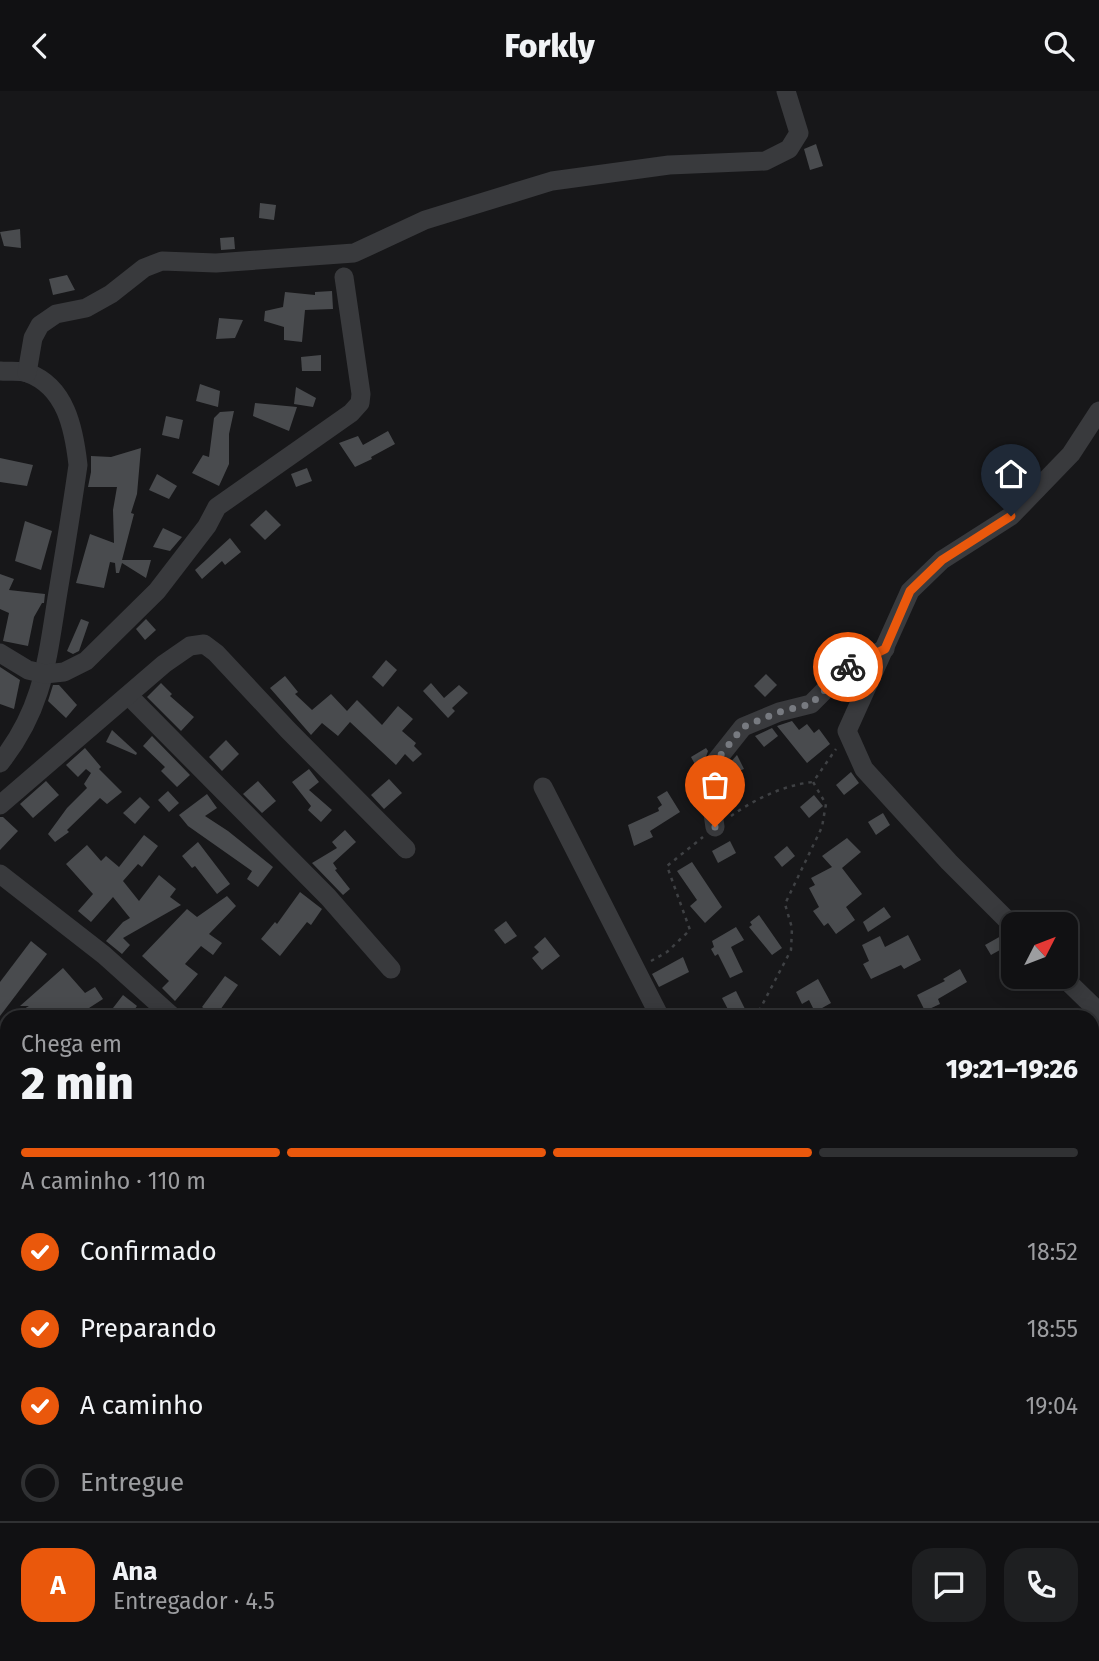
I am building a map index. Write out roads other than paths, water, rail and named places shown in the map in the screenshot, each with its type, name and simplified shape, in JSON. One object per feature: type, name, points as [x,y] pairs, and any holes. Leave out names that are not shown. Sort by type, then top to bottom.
[{"type":"street","points":[[27,373],[33,338],[40,325],[56,314],[86,308],[111,294],[144,268],[162,261],[216,263],[354,253],[425,220],[552,181],[669,165],[765,161],[789,149],[799,133],[786,91]]},
{"type":"street","points":[[0,653],[28,670],[45,674],[64,671],[86,661],[157,591],[207,526],[217,507],[351,413],[360,403],[361,394],[344,277]]},
{"type":"street","points":[[0,371],[27,373],[52,389],[61,399],[74,431],[78,465],[45,674],[32,713],[19,740],[0,763]]},
{"type":"street","points":[[1001,914],[864,769],[847,731],[910,591],[942,560],[1011,516],[1071,454],[1099,411]]},
{"type":"street","points":[[0,805],[164,664],[190,646],[204,644],[216,653],[406,849]]},
{"type":"street","points":[[715,827],[709,793],[716,761],[743,727],[779,712],[811,704],[849,666],[885,649]]},
{"type":"street","points":[[129,696],[328,897],[391,969]]},
{"type":"street","points":[[543,787],[656,1010]]},
{"type":"street","points":[[0,874],[104,955],[165,1010]]},
{"type":"street","points":[[1075,989],[1097,1010]]}]
